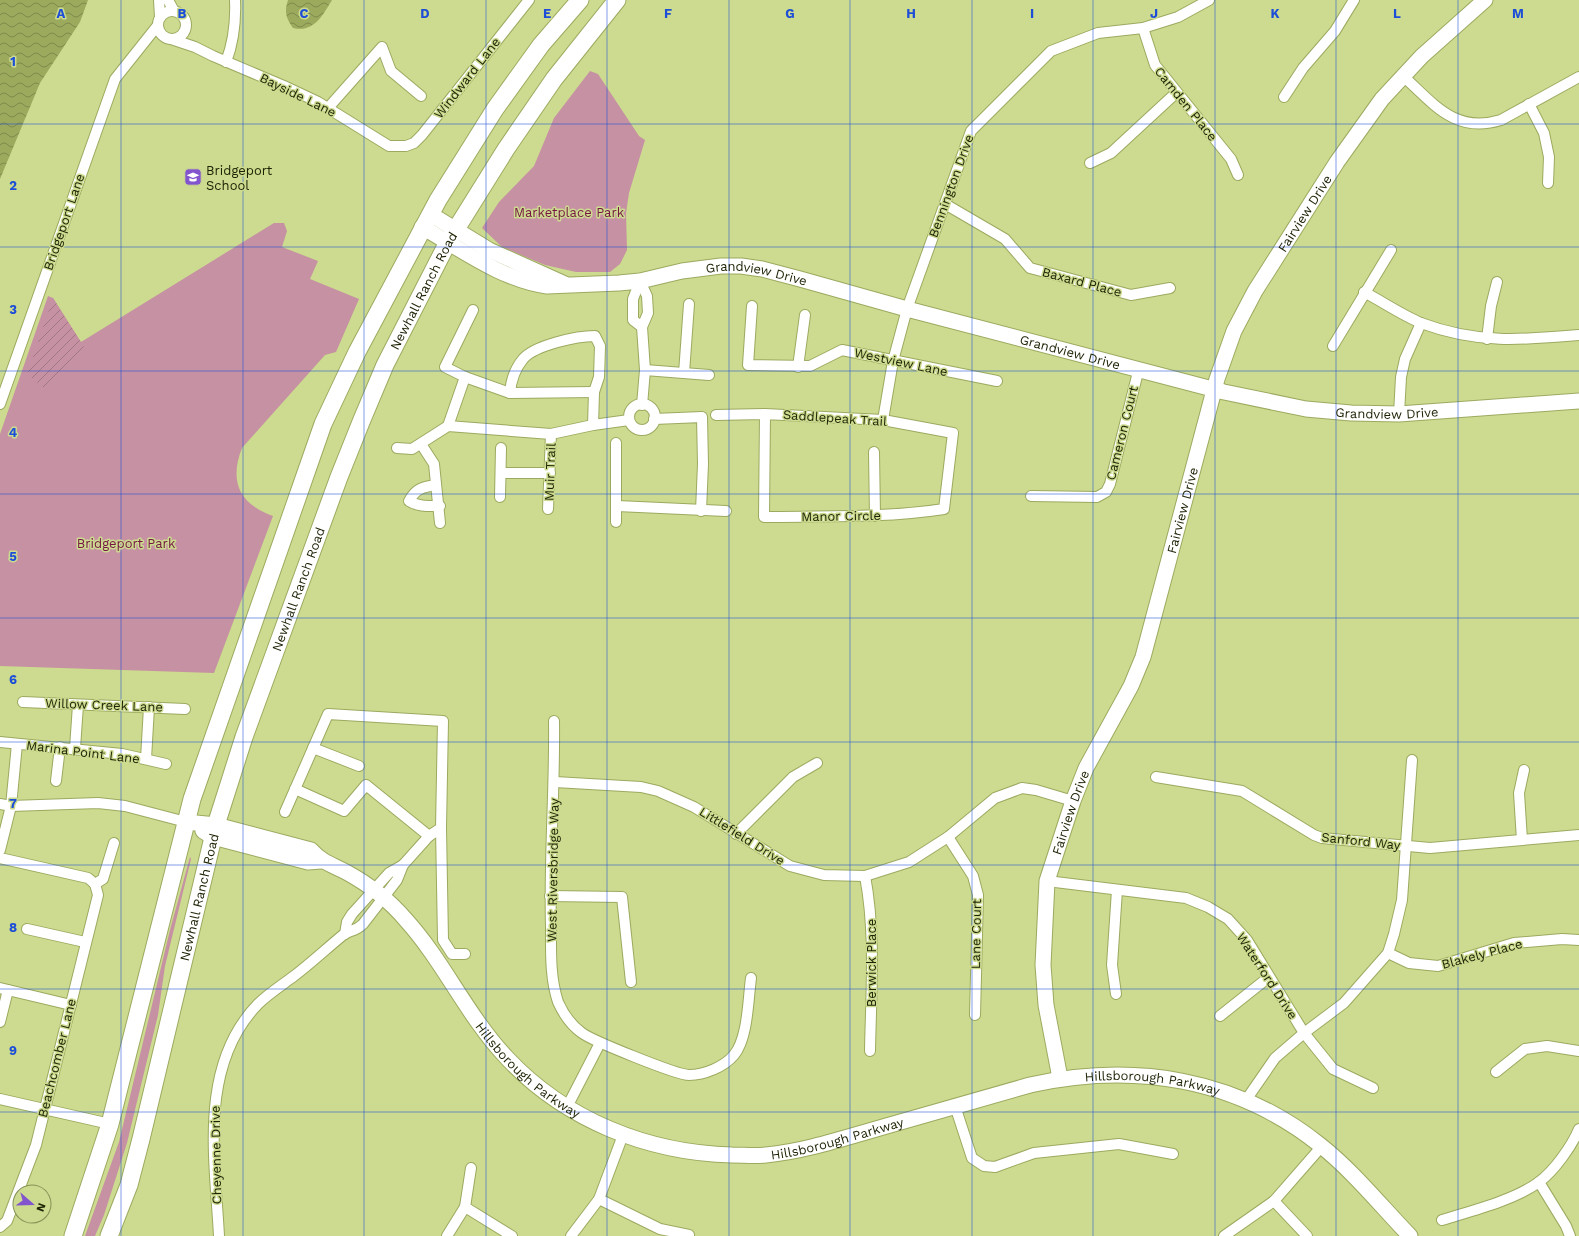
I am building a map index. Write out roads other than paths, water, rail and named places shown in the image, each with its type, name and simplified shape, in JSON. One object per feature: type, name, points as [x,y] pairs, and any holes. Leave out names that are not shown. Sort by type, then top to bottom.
[{"type":"main road","points":[[74,1236],[110,1124],[186,822],[197,785],[323,424],[356,352],[426,221],[495,109],[541,45],[580,0]]},
{"type":"main road","name":"Newhall Ranch Road","points":[[109,1236],[129,1185],[214,831],[244,737],[339,477],[385,365],[451,236],[506,149],[554,78],[617,0]]},
{"type":"street","points":[[159,0],[160,33],[168,39],[179,37],[186,26]]},
{"type":"street","points":[[168,0],[174,11],[184,18],[186,26],[196,46]]},
{"type":"street","points":[[226,62],[234,40],[236,23],[235,0]]},
{"type":"street","name":"Windward Lane","points":[[399,148],[414,143],[422,135],[529,0]]},
{"type":"street","name":"Bennington Drive","points":[[883,420],[893,361],[907,309],[971,131],[1051,51],[1098,33],[1143,28],[1178,17],[1210,0]]},
{"type":"street","points":[[1284,97],[1303,68],[1335,31],[1354,0]]},
{"type":"street","name":"Fairview Drive","points":[[1060,1078],[1046,1005],[1043,965],[1047,881],[1072,801],[1086,768],[1131,686],[1143,657],[1215,389],[1234,331],[1255,291],[1337,162],[1382,99],[1403,76],[1478,2]]},
{"type":"street","points":[[159,21],[166,12],[174,11]]},
{"type":"street","name":"Bridgeport Lane","points":[[0,404],[115,79],[142,47],[159,21]]},
{"type":"street","name":"Camden Place","points":[[1143,28],[1155,65],[1176,93],[1231,159],[1238,175]]},
{"type":"street","name":"Bridgeport Lane","points":[[142,47],[168,39]]},
{"type":"street","name":"Bayside Lane","points":[[168,39],[196,46],[226,62],[284,86],[328,108],[379,141],[389,146],[399,148]]},
{"type":"street","points":[[328,108],[382,46],[391,71],[421,96]]},
{"type":"street","points":[[1403,76],[1446,115],[1472,124],[1489,123],[1501,120],[1579,77]]},
{"type":"street","points":[[1090,163],[1111,153],[1176,93]]},
{"type":"street","points":[[1529,104],[1544,133],[1549,157],[1548,183]]},
{"type":"street","name":"Baxard Place","points":[[945,204],[1005,240],[1030,268],[1132,295],[1170,288]]},
{"type":"street","name":"Grandview Drive","points":[[426,221],[451,236],[502,272],[525,282],[547,286],[566,284],[594,285],[640,281],[682,271],[721,266],[741,266],[762,269],[800,278],[907,309],[1215,389],[1306,409],[1351,413],[1399,414],[1579,401]]},
{"type":"street","points":[[1333,346],[1364,292],[1391,250]]},
{"type":"street","points":[[640,281],[632,299],[634,320],[642,327]]},
{"type":"street","points":[[640,281],[647,296],[648,313],[642,327],[645,370],[642,404]]},
{"type":"street","points":[[1487,339],[1491,306],[1497,282]]},
{"type":"street","points":[[1364,292],[1420,323],[1464,336],[1487,339],[1521,340],[1579,334]]},
{"type":"street","points":[[684,373],[689,304]]},
{"type":"street","name":"Westview Lane","points":[[752,306],[748,365],[810,366],[842,350],[997,381]]},
{"type":"street","points":[[473,310],[445,367],[465,377],[510,393],[594,392]]},
{"type":"street","points":[[798,367],[804,315]]},
{"type":"street","points":[[1399,414],[1401,377],[1405,359],[1420,323]]},
{"type":"street","points":[[510,393],[512,378],[524,358],[554,343],[578,336],[595,336],[600,346],[599,377],[594,392],[593,425]]},
{"type":"street","name":"Cameron Court","points":[[1031,496],[1097,497],[1106,492],[1110,484],[1138,368]]},
{"type":"street","points":[[645,370],[709,375]]},
{"type":"street","points":[[397,448],[412,449],[448,426],[465,377]]},
{"type":"street","points":[[642,404],[652,411],[654,419],[651,426],[644,430],[633,427],[629,420],[632,409],[642,404]]},
{"type":"street","name":"Saddlepeak Trail","points":[[716,415],[765,414],[883,420],[953,433]]},
{"type":"street","name":"Manor Circle","points":[[765,414],[764,517],[875,516],[912,514],[944,509],[953,433]]},
{"type":"street","points":[[654,419],[702,417],[703,464],[701,511]]},
{"type":"street","points":[[448,426],[551,434],[593,425],[629,420]]},
{"type":"street","name":"Muir Trail","points":[[548,509],[551,434]]},
{"type":"street","points":[[616,443],[616,522]]},
{"type":"street","points":[[421,444],[434,464],[440,506],[440,522]]},
{"type":"street","points":[[500,497],[501,448]]},
{"type":"street","points":[[874,452],[875,516]]},
{"type":"street","points":[[501,473],[550,473]]},
{"type":"street","points":[[436,485],[421,487],[413,493],[409,500],[414,504],[423,506],[440,506]]},
{"type":"street","points":[[617,506],[726,511]]},
{"type":"street","name":"Willow Creek Lane","points":[[23,702],[186,709]]},
{"type":"street","points":[[75,748],[78,705]]},
{"type":"street","points":[[146,759],[149,707]]},
{"type":"street","points":[[285,812],[328,714],[443,721],[441,828],[443,940],[452,954],[465,954]]},
{"type":"street","name":"West Riversbridge Way","points":[[554,721],[555,782],[550,896],[552,980],[559,1003],[566,1016],[581,1033],[600,1043],[687,1075],[704,1073],[722,1064],[735,1054],[744,1034],[751,978]]},
{"type":"street","name":"Marina Point Lane","points":[[0,742],[75,748],[122,754],[166,764]]},
{"type":"street","points":[[0,850],[11,806],[18,744]]},
{"type":"street","points":[[56,782],[60,747]]},
{"type":"street","points":[[313,748],[359,766]]},
{"type":"street","points":[[1246,1100],[1275,1058],[1304,1033],[1344,1003],[1388,953],[1402,900],[1412,760]]},
{"type":"street","points":[[736,834],[793,777],[817,763]]},
{"type":"street","points":[[1522,840],[1519,794],[1524,770]]},
{"type":"street","name":"Sanford Way","points":[[1156,777],[1242,791],[1314,835],[1322,838],[1430,848],[1579,834]]},
{"type":"street","name":"Littlefield Drive","points":[[555,782],[641,787],[658,791],[694,807],[790,866],[824,875],[865,876],[909,862],[948,837],[995,798],[1022,788],[1036,790],[1072,801]]},
{"type":"street","points":[[295,788],[344,811],[366,785],[429,836]]},
{"type":"street","points":[[0,804],[11,806],[98,803],[125,806],[186,822]]},
{"type":"street","name":"Hillsborough Parkway","points":[[186,822],[308,862],[321,861],[347,872],[379,894],[407,920],[429,949],[486,1035],[507,1059],[536,1086],[567,1107],[623,1135],[657,1146],[701,1154],[764,1156],[807,1149],[954,1106],[1060,1078],[1123,1074],[1163,1077],[1193,1083],[1246,1100],[1299,1129],[1322,1146],[1346,1168],[1410,1236]]},
{"type":"street","points":[[379,894],[389,873],[404,865],[429,836],[441,828]]},
{"type":"street","name":"Lane Court","points":[[948,837],[973,876],[978,895],[974,1015]]},
{"type":"street","points":[[0,858],[88,878],[95,884],[103,879],[114,843]]},
{"type":"street","name":"Berwick Place","points":[[865,876],[872,933],[870,1051]]},
{"type":"street","name":"Waterford Drive","points":[[1047,881],[1186,898],[1208,907],[1228,919],[1247,940],[1304,1033],[1333,1069],[1373,1088]]},
{"type":"street","name":"Beachcomber Lane","points":[[0,1227],[7,1222],[36,1145],[85,942],[98,895],[95,884]]},
{"type":"street","points":[[1116,994],[1112,965],[1117,890]]},
{"type":"street","name":"Cheyenne Drive","points":[[344,934],[347,922],[352,914],[379,894]]},
{"type":"street","name":"Cheyenne Drive","points":[[219,1236],[214,1115],[216,1089],[224,1063],[237,1032],[258,1004],[344,934],[357,930],[379,894]]},
{"type":"street","points":[[550,896],[622,897],[631,982]]},
{"type":"street","points":[[27,930],[85,942]]},
{"type":"street","name":"Blakely Place","points":[[1388,953],[1409,962],[1438,966],[1514,943],[1562,938],[1579,940]]},
{"type":"street","points":[[1220,1016],[1269,977]]},
{"type":"street","points":[[0,1022],[4,989],[71,1005]]},
{"type":"street","points":[[567,1107],[600,1043]]},
{"type":"street","points":[[1496,1072],[1525,1050],[1548,1046],[1579,1051]]},
{"type":"street","points":[[0,1099],[110,1124]]},
{"type":"street","points":[[954,1106],[972,1158],[984,1166],[995,1166],[1034,1153],[1119,1144],[1172,1154]]},
{"type":"street","points":[[1442,1220],[1503,1201],[1539,1182],[1566,1152],[1579,1129]]},
{"type":"street","points":[[571,1236],[599,1199],[623,1135]]},
{"type":"street","points":[[1224,1236],[1274,1201],[1322,1146]]},
{"type":"street","points":[[447,1236],[465,1207],[471,1168]]},
{"type":"street","points":[[1539,1182],[1566,1226],[1570,1236]]},
{"type":"street","points":[[599,1199],[660,1229],[689,1235]]},
{"type":"street","points":[[1274,1201],[1307,1236]]},
{"type":"street","points":[[465,1207],[512,1236]]},
{"type":"water","points":[[0,0],[88,0],[80,22],[40,83],[0,179]]},
{"type":"water","points":[[288,0],[332,0],[317,22],[307,28],[300,29],[293,28],[287,18],[286,8]]},
{"type":"place","name":"Bridgeport School","points":[[193,177]]},
{"type":"park label","name":"Marketplace Park","points":[[569,212]]},
{"type":"park label","name":"Bridgeport Park","points":[[126,543]]}]
